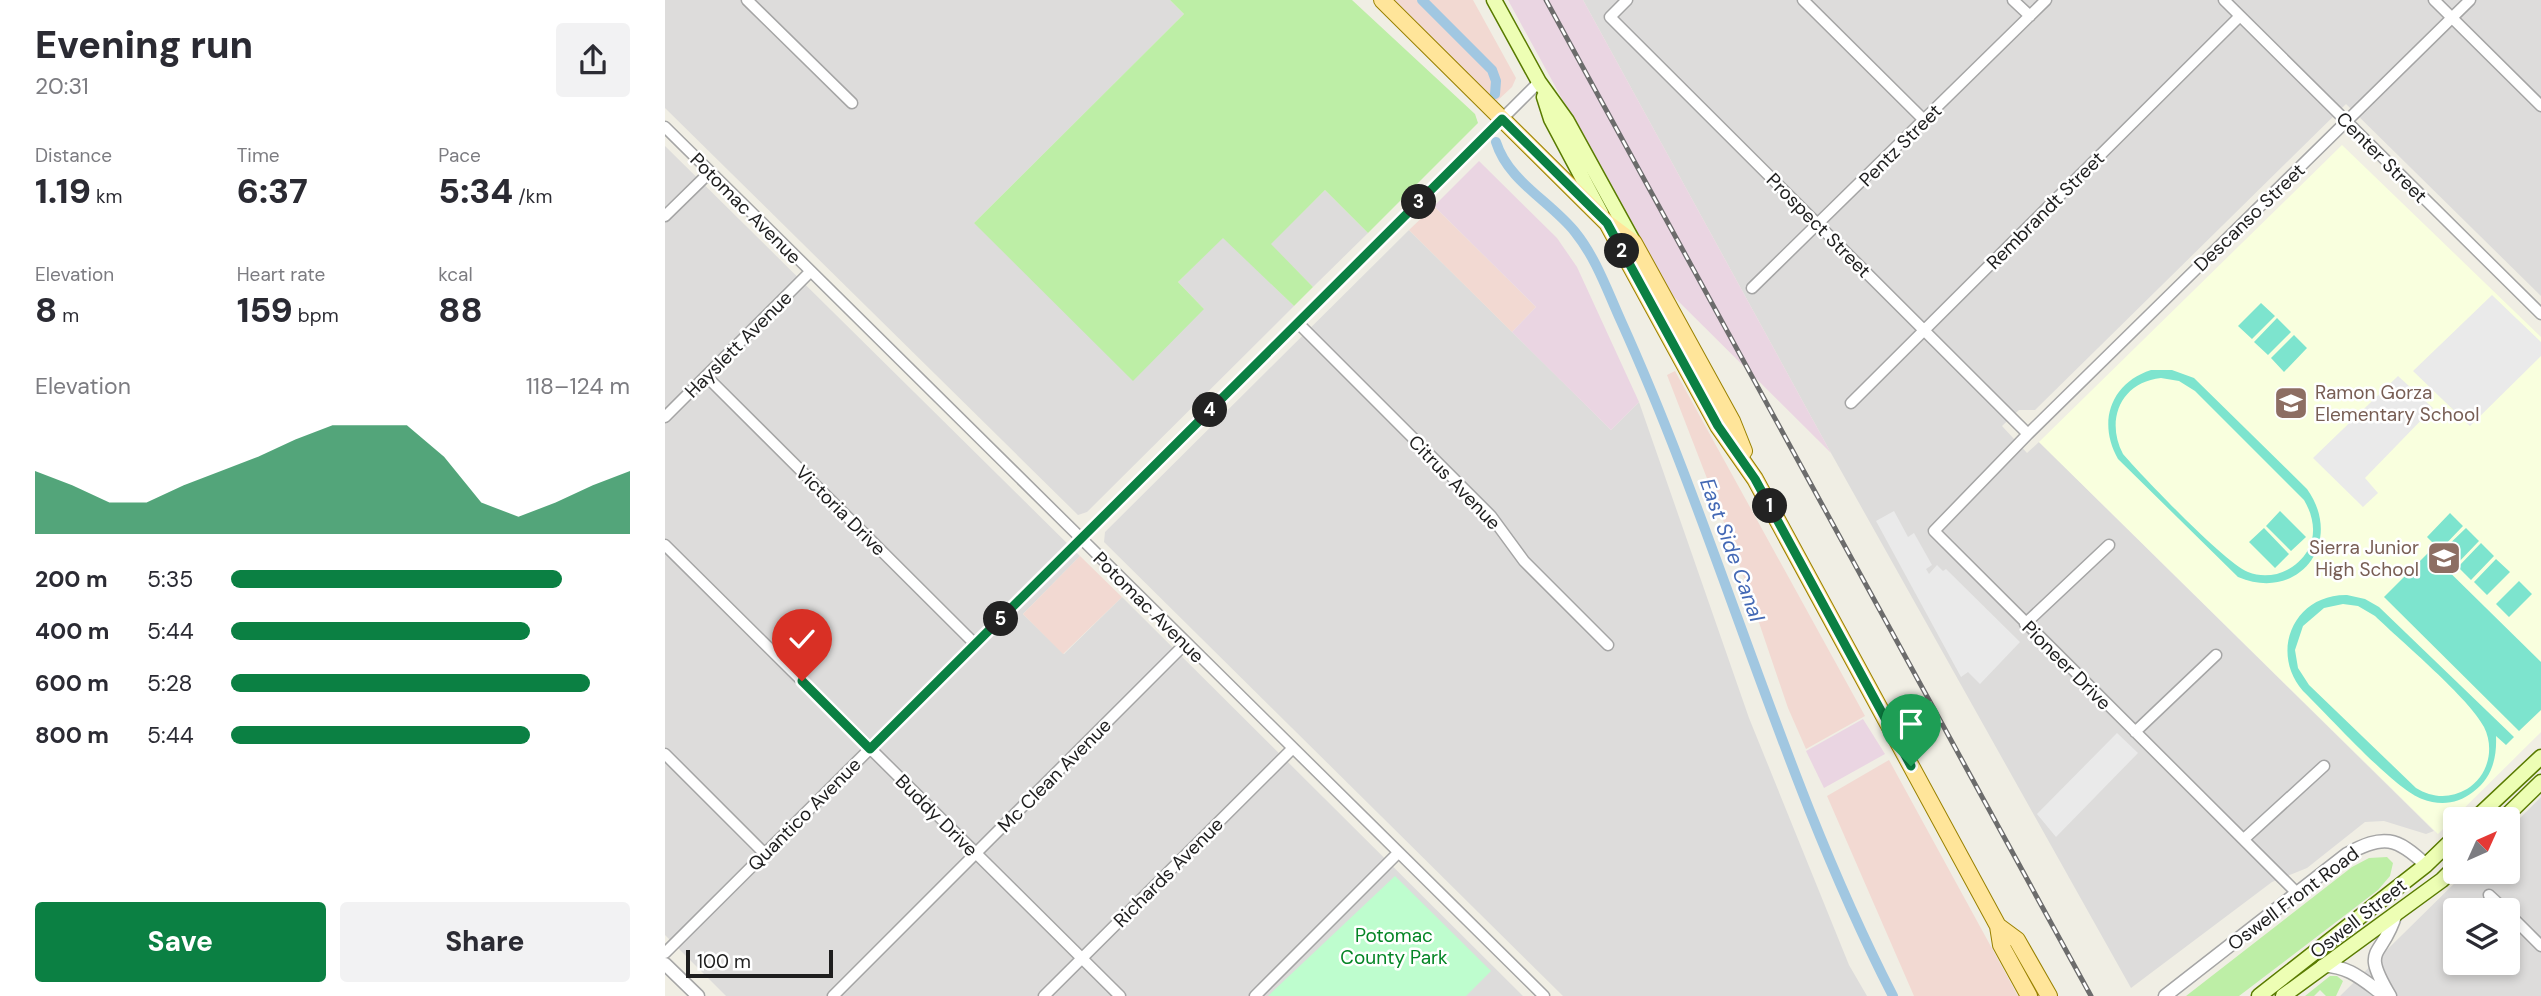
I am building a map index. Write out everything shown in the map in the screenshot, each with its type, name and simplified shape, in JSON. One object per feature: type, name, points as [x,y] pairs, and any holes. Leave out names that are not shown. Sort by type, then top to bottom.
[{"type":"main road","points":[[1383,0],[1607,223],[1634,243]]},
{"type":"main road","points":[[1494,0],[1539,82],[1567,121],[1732,421],[1755,479]]},
{"type":"main road","points":[[1539,82],[1551,119],[1718,426],[1755,479],[1998,926],[2001,945],[2029,996]]},
{"type":"main road","points":[[2488,807],[2541,757]]},
{"type":"main road","points":[[2515,807],[2541,782]]},
{"type":"main road","name":"Oswell Street","points":[[2259,996],[2426,865],[2443,849]]},
{"type":"main road","name":"Oswell Street","points":[[2283,996],[2443,876]]},
{"type":"main road","points":[[1998,926],[2017,940],[2049,996]]},
{"type":"street","points":[[747,0],[852,103]]},
{"type":"street","name":"Prospect Street","points":[[1627,0],[1610,17],[2028,434]]},
{"type":"street","points":[[1803,0],[1924,120]]},
{"type":"street","points":[[2013,0],[2030,16]]},
{"type":"street","name":"Pentz Street","points":[[1752,288],[2046,0]]},
{"type":"street","name":"Center Street","points":[[2224,0],[2541,314]]},
{"type":"street","points":[[2434,0],[2541,106]]},
{"type":"street","name":"Descanso Street","points":[[2028,434],[2470,0]]},
{"type":"street","name":"Rembrandt Street","points":[[1850,403],[2240,16]]},
{"type":"street","name":"Quantico Avenue","points":[[665,953],[1539,82]]},
{"type":"street","name":"Potomac Avenue","points":[[665,127],[1544,996]]},
{"type":"street","points":[[665,216],[709,172]]},
{"type":"street","name":"Hayslett Avenue","points":[[665,417],[810,272]]},
{"type":"street","name":"Citrus Avenue","points":[[1297,323],[1491,516],[1524,561],[1608,645]]},
{"type":"street","name":"Victoria Drive","points":[[706,376],[975,644]]},
{"type":"street","name":"Pioneer Drive","points":[[2028,434],[1934,531],[2297,893]]},
{"type":"street","name":"Buddy Drive","points":[[665,545],[1120,996]]},
{"type":"street","points":[[2025,624],[2109,545]]},
{"type":"street","name":"Mc Clean Avenue","points":[[833,996],[1186,643]]},
{"type":"street","points":[[2135,732],[2216,655]]},
{"type":"street","name":"Richards Avenue","points":[[1044,996],[1292,748]]},
{"type":"street","points":[[665,754],[765,853]]},
{"type":"street","points":[[2244,839],[2324,766]]},
{"type":"street","name":"Oswell Front Road","points":[[2165,996],[2347,854],[2367,842],[2386,839],[2408,848],[2426,865]]},
{"type":"street","points":[[1255,996],[1398,853]]},
{"type":"street","points":[[2489,895],[2492,898]]},
{"type":"street","points":[[2388,996],[2373,967],[2373,958],[2391,932],[2396,913]]},
{"type":"street","points":[[2520,925],[2541,946]]},
{"type":"street","points":[[665,964],[698,996]]},
{"type":"street","points":[[2322,966],[2339,965],[2350,969],[2388,996]]},
{"type":"shaded area","points":[[665,0],[1170,0],[1184,14],[974,223],[1204,309],[1178,282],[1223,237],[1294,306],[1087,512],[1078,515],[665,108]]},
{"type":"shaded area","points":[[1393,0],[1473,0],[1516,78],[1512,87],[1496,102]]},
{"type":"shaded area","points":[[1508,0],[1583,0],[1831,453],[1666,289]]},
{"type":"shaded area","points":[[1583,0],[2541,0],[2541,296],[2346,104],[2035,410],[2019,410],[2002,426],[2027,453],[2039,442],[2434,831],[2426,834],[2384,821],[2365,822],[2307,868],[2272,882],[2131,988],[1831,453]]},
{"type":"shaded area","name":"Ramon Gorza Elementary School","points":[[2342,145],[2541,337],[2541,732],[2465,807],[2443,807],[2443,829],[2438,834],[2039,442]]},
{"type":"shaded area","points":[[665,146],[1080,556],[1023,614],[1064,654],[1122,597],[1523,996],[726,996],[665,935]]},
{"type":"shaded area","points":[[1479,161],[1557,238],[1577,267],[1639,402],[1611,430],[1512,332],[1536,307],[1434,206]]},
{"type":"shaded area","points":[[1325,190],[1368,233],[1313,287],[1270,244]]},
{"type":"shaded area","points":[[1434,206],[1536,307],[1512,332],[1409,230]]},
{"type":"shaded area","points":[[1409,230],[1611,430],[1639,402],[1749,718],[1849,965],[1867,996],[1563,996],[1104,542],[1105,532]]},
{"type":"shaded area","points":[[2492,295],[2541,342],[2541,356],[2470,426],[2413,371]]},
{"type":"shaded area","points":[[2261,303],[2275,316],[2252,339],[2238,326]]},
{"type":"shaded area","points":[[2277,318],[2291,332],[2268,355],[2254,342]]},
{"type":"shaded area","points":[[2294,335],[2307,348],[2284,372],[2271,358]]},
{"type":"shaded area","points":[[2151,370],[2172,370],[2194,378],[2307,489],[2317,509],[2321,529],[2318,547],[2310,563],[2297,575],[2280,582],[2260,583],[2238,577],[2118,459],[2112,445],[2109,418],[2117,394],[2137,376]],"holes":[[[2161,378],[2179,381],[2195,391],[2304,500],[2312,518],[2311,544],[2303,557],[2290,569],[2265,575],[2248,572],[2237,565],[2184,518],[2123,454],[2116,428],[2120,405],[2127,395],[2147,381]]]},
{"type":"shaded area","points":[[1675,371],[1865,716],[1806,749],[1788,708],[1732,543],[1667,375]]},
{"type":"shaded area","points":[[2398,376],[2433,408],[2365,478],[2378,493],[2363,507],[2313,458]]},
{"type":"shaded area","points":[[1894,511],[1908,537],[1914,533],[1932,565],[1926,569],[1929,574],[1937,565],[1943,571],[1946,569],[2020,642],[1980,684],[1968,672],[1961,677],[1876,521]]},
{"type":"shaded area","points":[[2280,511],[2306,537],[2291,551],[2266,526]]},
{"type":"shaded area","points":[[2450,513],[2463,526],[2440,550],[2427,537]]},
{"type":"shaded area","points":[[2264,528],[2289,554],[2275,568],[2249,542]]},
{"type":"shaded area","points":[[2466,528],[2479,541],[2456,565],[2442,551]]},
{"type":"shaded area","points":[[2481,543],[2494,556],[2471,580],[2458,567]]},
{"type":"shaded area","points":[[2429,552],[2541,662],[2541,710],[2519,731],[2384,597]]},
{"type":"shaded area","points":[[1080,556],[1122,597],[1063,654],[1023,614]]},
{"type":"shaded area","points":[[2496,559],[2510,572],[2487,595],[2474,582]]},
{"type":"shaded area","points":[[2519,581],[2532,594],[2509,617],[2496,604]]},
{"type":"shaded area","points":[[2347,595],[2365,599],[2379,607],[2514,737],[2506,745],[2496,736],[2492,767],[2485,780],[2473,792],[2455,801],[2435,803],[2410,792],[2378,767],[2303,691],[2293,676],[2288,659],[2288,643],[2292,628],[2301,615],[2313,604],[2328,597]],"holes":[[[2343,604],[2358,606],[2375,616],[2434,670],[2465,701],[2484,727],[2489,744],[2488,761],[2480,777],[2467,789],[2441,796],[2416,788],[2309,685],[2298,668],[2295,650],[2303,626],[2324,608]]]},
{"type":"shaded area","points":[[1863,719],[1885,754],[1824,788],[1806,751]]},
{"type":"shaded area","points":[[2117,733],[2138,753],[2056,837],[2037,814]]},
{"type":"shaded area","points":[[1889,760],[2018,996],[1914,996],[1827,796]]},
{"type":"shaded area","points":[[2541,797],[2541,996],[2340,996],[2454,884],[2520,884],[2520,818]]},
{"type":"green space","points":[[1170,0],[1352,0],[1475,114],[1478,123],[1368,233],[1325,190],[1271,244],[1313,287],[1294,306],[1223,238],[1178,282],[1204,309],[1133,381],[974,223],[1184,14]]},
{"type":"green space","points":[[2387,857],[2393,863],[2390,876],[2378,890],[2239,996],[2186,996],[2352,867],[2369,858]]},
{"type":"green space","name":"Potomac County Park","points":[[1395,876],[1491,971],[1466,996],[1268,996]]},
{"type":"green space","points":[[2330,976],[2337,976],[2343,981],[2336,996],[2326,996],[2320,990],[2314,996],[2305,996]]},
{"type":"waterway","name":"East Side Canal","points":[[1422,0],[1492,70],[1496,81],[1495,94]]},
{"type":"waterway","name":"East Side Canal","points":[[1496,142],[1510,168],[1575,232],[1601,275],[1690,489],[1818,830],[1893,996]]},
{"type":"railway","points":[[1546,0],[2091,996]]},
{"type":"place","name":"Ramon Gorza Elementary School","points":[[2291,403]]},
{"type":"place","name":"Sierra Junior High School","points":[[2444,558]]},
{"type":"route","points":[[802,681],[870,749],[1502,119],[1607,223],[1718,426],[1755,479],[1911,766]]}]
